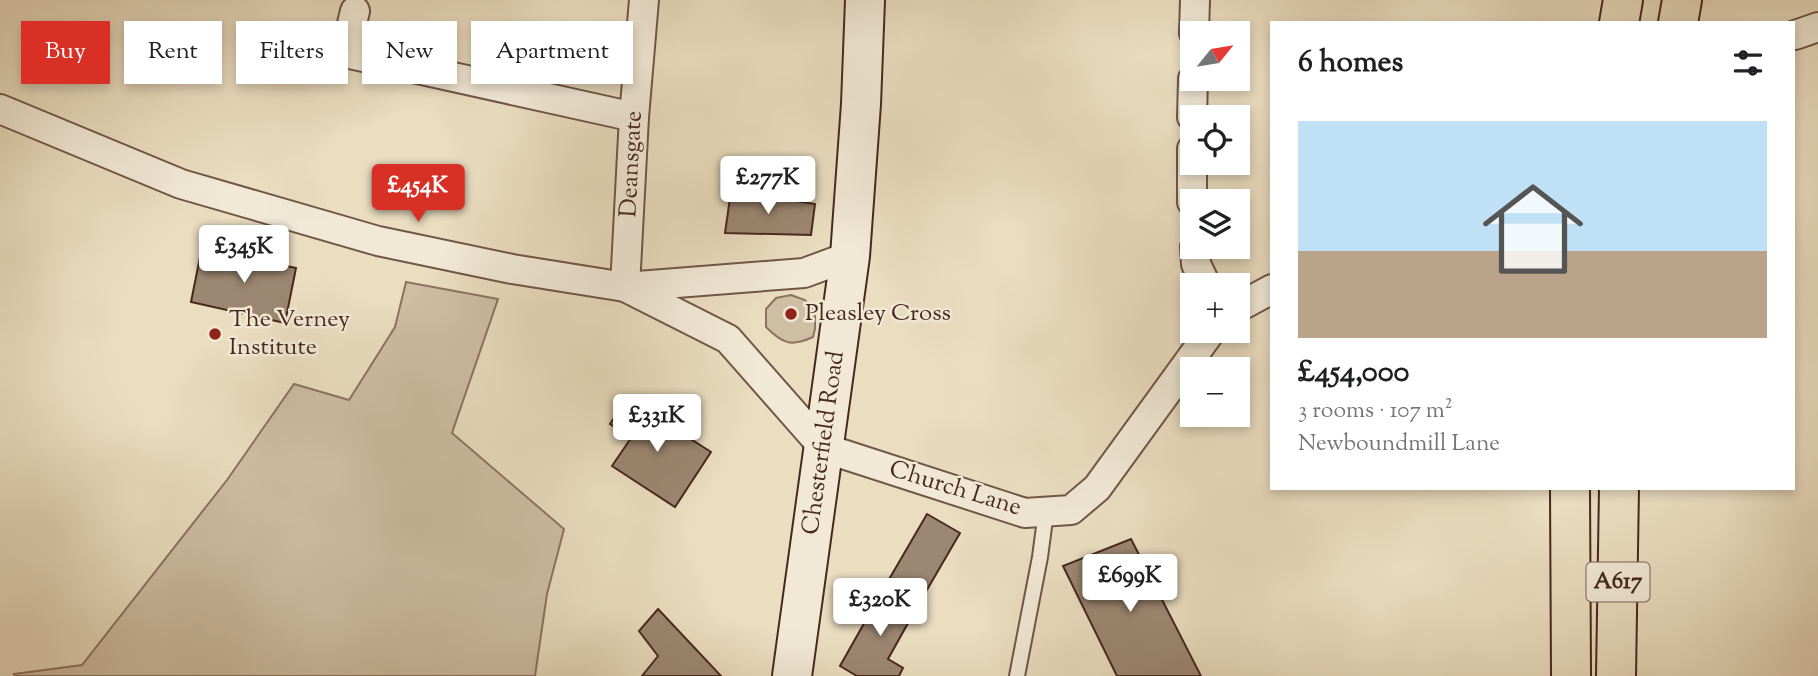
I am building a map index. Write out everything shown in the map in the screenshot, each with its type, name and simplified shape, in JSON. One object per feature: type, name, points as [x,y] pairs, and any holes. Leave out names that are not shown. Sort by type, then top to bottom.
[{"type":"highway","points":[[1619,21],[1623,0]]},
{"type":"highway","points":[[1678,21],[1682,0]]},
{"type":"highway","name":"A617","points":[[1570,490],[1571,676]]},
{"type":"highway","name":"A617","points":[[1616,676],[1619,490]]},
{"type":"street","name":"Deansgate","points":[[625,287],[634,117],[644,0]]},
{"type":"street","name":"Chesterfield Road","points":[[792,676],[850,256],[865,0]]},
{"type":"street","points":[[1194,21],[1195,0]]},
{"type":"street","points":[[348,41],[355,12]]},
{"type":"street","points":[[348,54],[634,117]]},
{"type":"street","points":[[0,109],[181,184],[378,241],[512,269],[625,287],[804,273],[850,256]]},
{"type":"street","points":[[625,287],[728,339],[824,448]]},
{"type":"street","points":[[1250,301],[1270,290]]},
{"type":"street","name":"Church Lane","points":[[824,448],[1025,513],[1071,510],[1097,488],[1202,343]]},
{"type":"lane","points":[[1017,676],[1046,512]]},
{"type":"shaded area","points":[[406,282],[498,299],[452,433],[564,529],[547,594],[535,676],[15,676],[14,674],[82,665],[227,480],[294,384],[349,400],[395,327]]},
{"type":"shaded area","points":[[791,295],[805,300],[815,311],[813,337],[793,343],[777,337],[766,327],[766,309],[776,298]]},
{"type":"building","points":[[731,191],[815,204],[811,235],[725,233]]},
{"type":"building","points":[[202,247],[296,268],[285,323],[191,302]]},
{"type":"building","points":[[627,398],[711,452],[675,507],[612,466],[631,438],[610,424]]},
{"type":"building","points":[[927,514],[960,533],[917,607],[884,588]]},
{"type":"building","points":[[1131,539],[1201,676],[1117,676],[1063,566]]},
{"type":"building","points":[[884,588],[917,607],[888,659],[903,668],[899,676],[857,676],[840,666]]},
{"type":"building","points":[[658,609],[721,676],[642,676],[658,656],[639,631]]},
{"type":"place","name":"Pleasley Cross","points":[[791,314]]},
{"type":"place","name":"The Verney Institute","points":[[215,334]]}]
